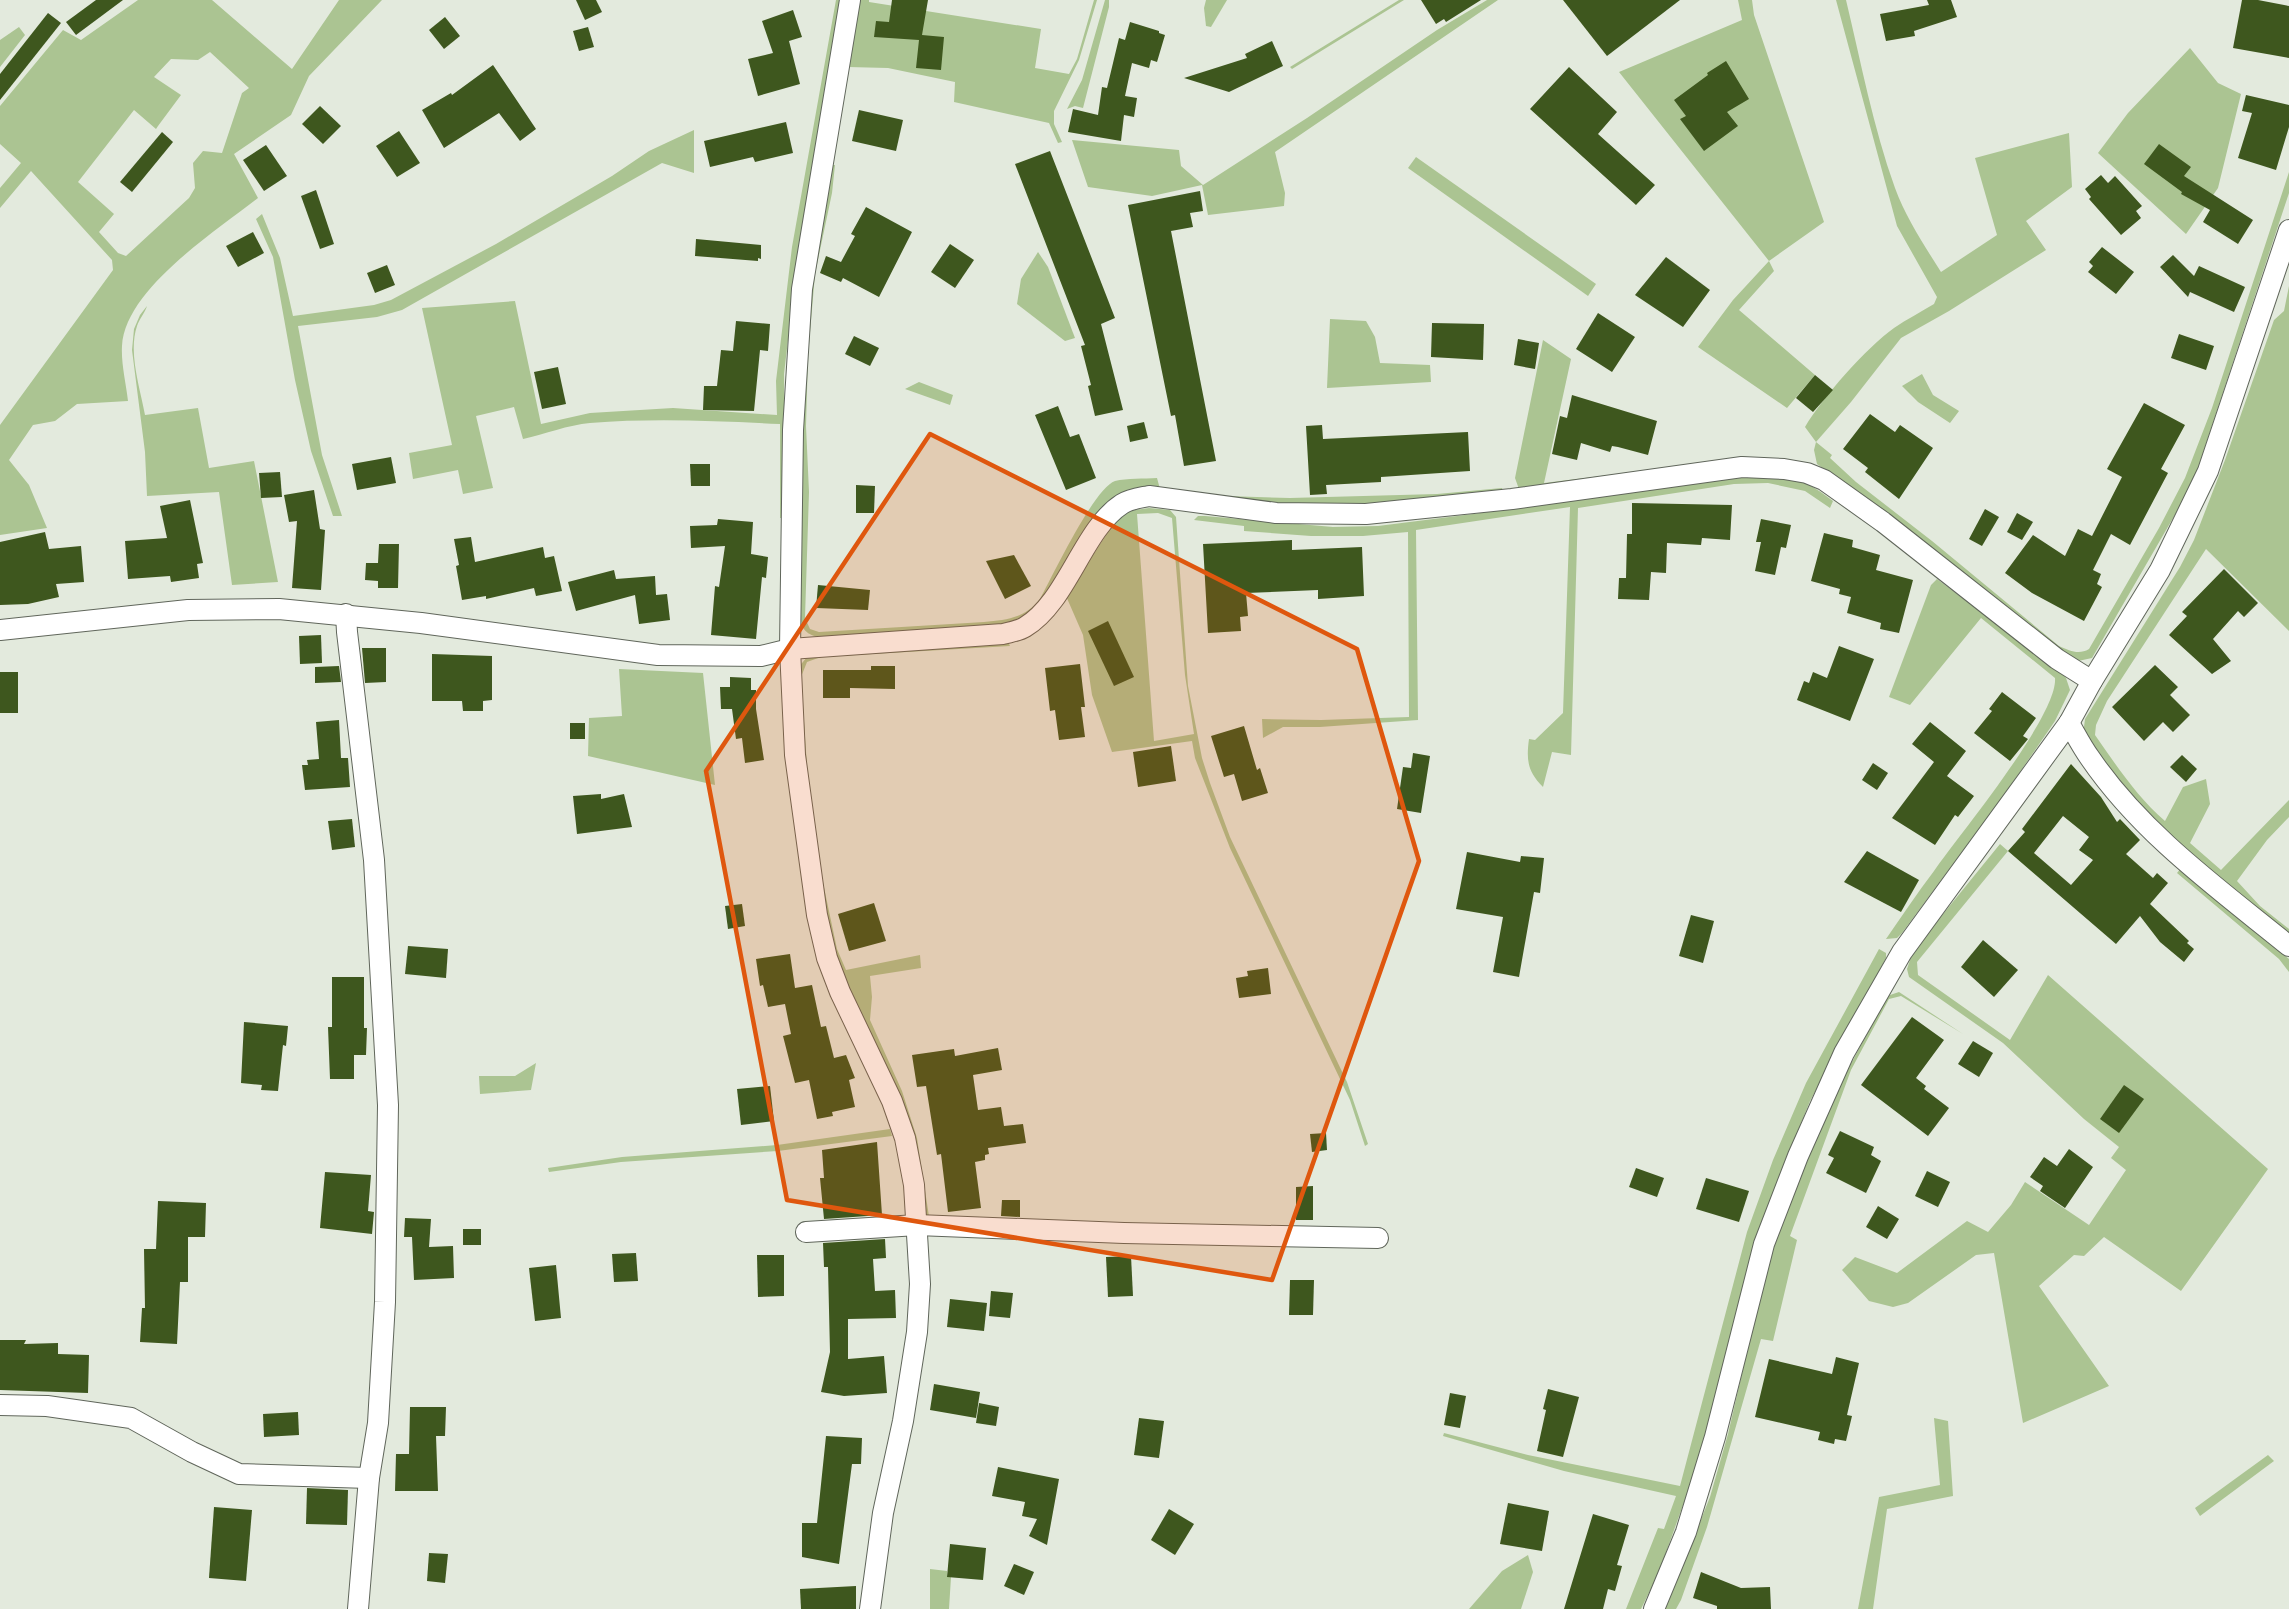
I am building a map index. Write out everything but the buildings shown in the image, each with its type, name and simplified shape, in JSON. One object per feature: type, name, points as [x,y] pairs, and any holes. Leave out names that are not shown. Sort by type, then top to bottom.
[{"type":"street","points":[[850,0],[802,289],[793,430],[790,649],[795,755],[817,915],[827,958],[840,992],[876,1063],[892,1101],[904,1138],[914,1185],[920,1284],[917,1332],[903,1420],[883,1513],[870,1609]]},
{"type":"street","points":[[1654,1609],[1686,1532],[1712,1447],[1764,1244],[1798,1155],[1844,1053],[1902,952],[2069,723],[2160,570],[2208,471],[2289,230]]},
{"type":"street","points":[[0,630],[188,610],[279,609],[346,614],[658,655],[761,656],[790,649],[1003,634],[1025,628],[1053,599],[1113,511],[1123,503],[1135,498],[1149,496],[1276,513],[1366,514],[1512,499],[1742,467],[1784,469],[1807,473],[1824,480],[1883,522],[2056,659],[2092,681]]},
{"type":"street","points":[[346,614],[374,860],[387,1105],[385,1302],[378,1423],[369,1478],[358,1609]]},
{"type":"street","points":[[2069,723],[2090,758],[2119,796],[2181,858],[2289,946]]},
{"type":"street","points":[[806,1232],[917,1225],[1124,1233],[1378,1238]]},
{"type":"street","points":[[0,1405],[47,1406],[131,1418],[192,1452],[239,1474],[369,1478]]},
{"type":"highlighted area","points":[[930,434],[1357,649],[1419,861],[1272,1280],[787,1200],[706,771]]},
{"type":"green space","points":[[138,0],[212,0],[292,69],[339,0],[382,0],[309,76],[291,115],[234,154],[258,198],[175,263],[139,303],[127,325],[122,346],[128,401],[77,404],[55,421],[33,425],[9,460],[29,485],[47,528],[0,535],[0,425],[113,270],[112,260],[31,171],[0,208],[0,188],[21,163],[0,144],[0,106],[63,30],[81,40]],"holes":[[[210,52],[249,88],[242,93],[222,153],[203,151],[193,163],[195,188],[189,198],[126,256],[118,253],[99,232],[114,214],[78,182],[134,110],[156,129],[181,95],[154,77],[171,59],[198,60]]]},
{"type":"green space","points":[[836,0],[843,0],[793,297],[784,374],[785,518],[780,518],[780,424],[614,421],[573,426],[523,439],[514,407],[476,416],[493,488],[463,494],[458,470],[413,479],[409,453],[452,445],[422,308],[515,301],[541,424],[590,413],[673,408],[777,415],[776,381],[792,247]]},
{"type":"green space","points":[[858,0],[1041,29],[1035,68],[1069,74],[1077,59],[1094,0],[1097,0],[1079,60],[1054,111],[1054,124],[1062,142],[1058,143],[1049,123],[954,102],[955,82],[888,68],[848,67]]},
{"type":"green space","points":[[1105,0],[1109,0],[1109,7],[1083,108],[1075,106],[1067,109],[1082,80]]},
{"type":"green space","points":[[1206,0],[1227,0],[1211,27],[1206,26],[1204,8]]},
{"type":"green space","points":[[1399,0],[1404,0],[1292,69],[1290,67]]},
{"type":"green space","points":[[1487,0],[1498,0],[1275,152],[1285,193],[1284,206],[1208,215],[1202,185],[1152,196],[1088,187],[1072,140],[1179,150],[1181,166],[1203,185],[1437,30]]},
{"type":"green space","points":[[1738,0],[1752,0],[1754,15],[1824,222],[1769,261],[1619,72],[1742,20]]},
{"type":"green space","points":[[1836,0],[1846,0],[1874,118],[1895,188],[1910,221],[1941,272],[1997,235],[1975,158],[2069,133],[2072,187],[2026,221],[2046,250],[1949,311],[1901,338],[1816,442],[1805,427],[1834,388],[1858,360],[1883,337],[1934,304],[1937,297],[1897,226]]},
{"type":"green space","points":[[19,27],[25,35],[0,67],[0,40]]},
{"type":"green space","points":[[2190,48],[2218,83],[2241,94],[2218,188],[2186,234],[2098,153],[2128,113]]},
{"type":"green space","points":[[694,130],[694,173],[662,163],[402,310],[377,317],[298,326],[322,455],[342,516],[333,516],[311,451],[295,380],[273,257],[256,219],[262,214],[280,258],[293,316],[374,305],[391,300],[496,244],[612,176],[649,151]]},
{"type":"green space","points":[[1416,157],[1596,284],[1588,296],[1408,168]]},
{"type":"green space","points":[[830,165],[835,165],[832,193],[815,274],[808,356],[806,426],[809,492],[805,618],[810,629],[819,632],[984,622],[1008,619],[1022,614],[1040,599],[1074,534],[1096,499],[1106,487],[1120,480],[1157,478],[1160,489],[1226,496],[1290,498],[1437,494],[1502,488],[1504,494],[1397,504],[1286,506],[1137,489],[1042,603],[1016,623],[1002,627],[818,637],[810,634],[801,623],[800,614],[802,493],[799,427],[811,272]]},
{"type":"green space","points":[[2289,172],[2289,193],[2196,474],[2180,506],[2092,658],[2078,661],[2057,650],[1941,554],[1817,464],[1814,450],[1816,442],[1832,455],[1830,458],[1856,482],[1932,541],[2059,646],[2078,652],[2089,649],[2159,528],[2185,478],[2212,408]]},
{"type":"green space","points":[[1038,252],[1048,267],[1075,338],[1065,341],[1017,304],[1021,279]]},
{"type":"green space","points":[[1769,261],[1774,271],[1739,310],[1815,375],[1787,408],[1698,347],[1733,300]]},
{"type":"green space","points":[[2289,286],[2289,631],[2206,549],[2107,701],[2096,725],[2095,735],[2136,791],[2165,821],[2183,787],[2206,779],[2210,804],[2190,843],[2221,870],[2289,800],[2289,817],[2267,840],[2237,881],[2260,906],[2289,929],[2289,939],[2220,883],[2138,807],[2083,735],[2085,719],[2180,567],[2194,540],[2274,320],[2284,311]]},
{"type":"green space","points":[[147,306],[137,326],[134,347],[134,359],[145,415],[198,408],[209,468],[254,461],[278,582],[232,585],[219,492],[147,496],[145,452],[132,350],[134,329]]},
{"type":"green space","points":[[1330,319],[1366,321],[1375,337],[1380,363],[1430,365],[1431,382],[1327,388]]},
{"type":"green space","points":[[1543,340],[1571,359],[1544,483],[1747,458],[1520,492],[1515,478]]},
{"type":"green space","points":[[1922,374],[1933,395],[1959,411],[1950,423],[1918,402],[1902,386]]},
{"type":"green space","points":[[919,382],[953,395],[950,405],[905,389]]},
{"type":"green space","points":[[1760,476],[1799,481],[1833,501],[1830,508],[1805,491],[1768,483],[1734,484],[1578,508],[1571,755],[1552,752],[1543,787],[1529,766],[1528,747],[1529,739],[1535,740],[1563,713],[1570,507],[1416,530],[1418,720],[1320,727],[1283,727],[1263,738],[1262,719],[1321,720],[1409,717],[1408,532],[1363,536],[1311,536],[1244,531],[1244,526],[1194,520],[1198,516],[1205,516],[1333,527],[1378,526],[1673,485]]},
{"type":"green space","points":[[1149,508],[1170,510],[1176,517],[1188,686],[1202,758],[1230,837],[1347,1082],[1368,1144],[1365,1146],[1350,1100],[1230,848],[1195,758],[1192,741],[1112,752],[1092,695],[1083,635],[1066,596],[1116,520],[1128,511]],"holes":[[[1158,513],[1172,518],[1185,675],[1194,734],[1154,741],[1137,514]]]},
{"type":"green space","points":[[1937,579],[2062,673],[2070,690],[2055,721],[2002,798],[1902,933],[1897,938],[1886,939],[2025,746],[2052,696],[2055,678],[1981,618],[1910,705],[1889,697],[1931,585]]},
{"type":"green space","points":[[1008,642],[1010,646],[821,657],[807,662],[801,677],[807,766],[818,859],[837,949],[846,970],[920,955],[921,968],[870,976],[872,997],[870,1020],[902,1091],[917,1138],[930,1223],[923,1219],[825,920],[808,814],[798,668],[807,657]]},
{"type":"green space","points":[[619,669],[703,673],[715,785],[588,756],[589,718],[622,716]]},
{"type":"green space","points":[[2000,844],[2008,851],[1917,962],[1918,975],[2010,1040],[2048,975],[2268,1169],[2181,1291],[2104,1237],[2084,1256],[2074,1255],[2039,1286],[2109,1386],[2023,1423],[1994,1253],[1976,1255],[1908,1303],[1893,1307],[1869,1301],[1842,1270],[1855,1257],[1897,1273],[1967,1221],[1988,1232],[2011,1205],[2025,1182],[2089,1225],[2126,1170],[2111,1158],[2119,1147],[2084,1119],[2003,1043],[1909,977],[1907,969],[1913,951]]},
{"type":"green space","points":[[2181,868],[2289,959],[2289,972],[2279,959],[2177,873]]},
{"type":"green space","points":[[1879,949],[1886,953],[1886,958],[1810,1101],[1746,1273],[1706,1436],[1659,1572],[1641,1609],[1626,1609],[1658,1528],[1664,1529],[1676,1496],[1564,1471],[1443,1436],[1444,1433],[1528,1455],[1680,1486],[1747,1232],[1773,1160],[1806,1083]]},
{"type":"green space","points":[[1899,992],[1963,1034],[1901,996],[1889,999],[1851,1070],[1790,1236],[1797,1240],[1773,1341],[1761,1339],[1707,1527],[1681,1600],[1676,1609],[1665,1609],[1710,1497],[1728,1434],[1771,1248],[1813,1143],[1844,1077],[1887,996]]},
{"type":"green space","points":[[536,1063],[531,1090],[480,1094],[479,1076],[515,1076]]},
{"type":"green space","points":[[890,1129],[892,1136],[778,1151],[621,1162],[549,1172],[548,1168],[622,1157],[777,1145]]},
{"type":"green space","points":[[1934,1418],[1948,1421],[1953,1496],[1887,1509],[1873,1609],[1858,1609],[1879,1497],[1940,1485]]},
{"type":"green space","points":[[2268,1455],[2274,1461],[2200,1516],[2195,1508]]},
{"type":"green space","points":[[1528,1555],[1533,1572],[1521,1609],[1469,1609],[1502,1571]]},
{"type":"green space","points":[[930,1569],[947,1571],[947,1577],[951,1577],[949,1609],[930,1609]]}]
